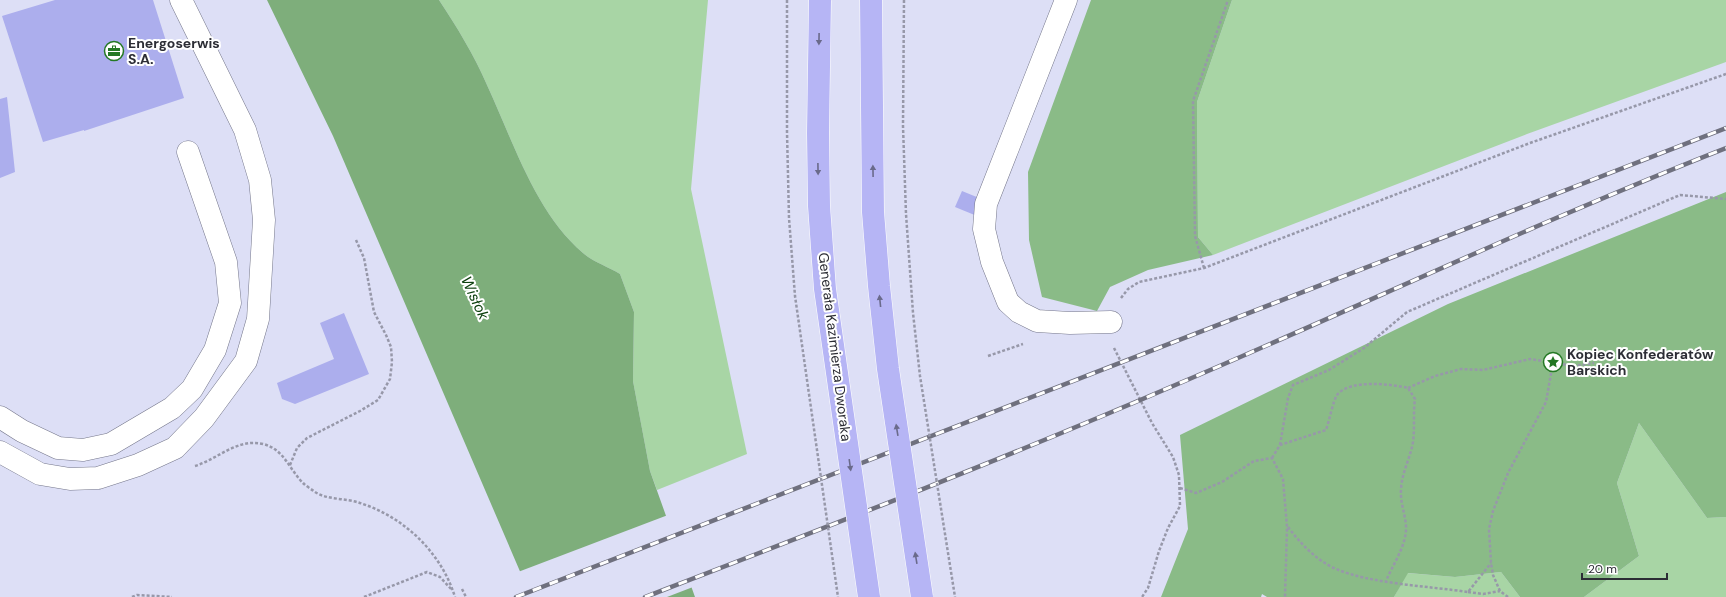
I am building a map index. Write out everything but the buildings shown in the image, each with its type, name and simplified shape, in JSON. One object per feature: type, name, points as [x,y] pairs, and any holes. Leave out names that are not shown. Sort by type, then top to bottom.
[{"type":"main road","name":"Generała Kazimierza Dworaka","points":[[820,0],[818,140],[819,206],[825,289],[869,597]]},
{"type":"main road","points":[[871,0],[873,212],[879,286],[888,369],[922,597]]},
{"type":"lane","points":[[0,452],[40,474],[70,479],[98,478],[138,465],[175,448],[204,418],[246,361],[258,319],[264,220],[260,180],[245,130],[181,0]]},
{"type":"lane","points":[[1066,0],[986,204],[984,229],[992,262],[1008,302],[1019,312],[1037,321],[1070,323],[1110,322]]},
{"type":"lane","points":[[0,417],[22,431],[58,448],[83,450],[111,444],[172,408],[192,389],[214,350],[230,303],[226,262],[188,152]]},
{"type":"path","points":[[904,0],[904,141],[906,214],[913,313],[921,383],[955,597]]},
{"type":"path","points":[[1204,268],[1195,236],[1194,101],[1228,0]]},
{"type":"path","points":[[1142,597],[1148,588],[1162,546],[1180,506],[1180,488],[1179,475],[1172,457],[1152,423],[1111,342],[1110,322],[1112,312],[1128,289],[1139,282],[1204,268],[1530,143],[1726,74]]},
{"type":"path","points":[[1180,488],[1196,493],[1222,482],[1254,461],[1272,458],[1280,446],[1288,398],[1293,385],[1335,367],[1364,348],[1407,312],[1680,195],[1726,199]]},
{"type":"path","points":[[290,465],[297,448],[307,438],[360,411],[378,400],[390,379],[392,362],[391,347],[374,312],[364,258],[356,240]]},
{"type":"path","points":[[988,356],[1015,347]]},
{"type":"path","points":[[1280,446],[1326,430],[1338,394],[1351,385],[1395,384],[1408,388],[1436,376],[1461,369],[1483,370],[1530,359],[1574,366],[1594,363]]},
{"type":"path","points":[[1508,597],[1500,591],[1493,575],[1489,529],[1493,511],[1508,473],[1546,402],[1553,362]]},
{"type":"path","points":[[1386,581],[1403,542],[1406,526],[1401,504],[1401,490],[1403,474],[1410,460],[1413,440],[1413,411],[1415,399],[1408,388]]},
{"type":"path","points":[[194,467],[208,462],[235,446],[248,442],[263,444],[276,449],[303,483],[318,493],[359,502],[387,514],[408,528],[429,547],[443,568],[455,597]]},
{"type":"path","points":[[1272,458],[1283,479],[1288,527],[1285,597]]},
{"type":"path","points":[[1288,527],[1303,546],[1321,560],[1336,569],[1355,575],[1386,581],[1483,594],[1500,591]]},
{"type":"path","points":[[1468,592],[1491,563]]},
{"type":"path","points":[[364,597],[428,572],[440,577],[453,591]]},
{"type":"path","points":[[462,589],[466,597]]},
{"type":"path","points":[[132,597],[137,595],[172,597]]},
{"type":"shaded area","points":[[439,0],[708,0],[691,189],[747,454],[657,490],[650,471],[633,381],[634,312],[620,274],[591,259],[583,253],[566,236],[551,217],[538,197],[527,175],[477,63]]},
{"type":"shaded area","points":[[1091,0],[1232,0],[1197,102],[1198,237],[1213,255],[1148,270],[1110,287],[1097,311],[1042,297],[1029,240],[1028,172]]},
{"type":"shaded area","points":[[1232,0],[1726,0],[1726,62],[1527,134],[1213,255],[1198,237],[1197,102]]},
{"type":"shaded area","points":[[1726,192],[1726,517],[1707,518],[1639,423],[1617,483],[1639,556],[1584,597],[1520,597],[1501,572],[1455,577],[1408,573],[1394,597],[1267,597],[1262,594],[1261,597],[1161,597],[1188,529],[1180,435],[1448,304]]},
{"type":"shaded area","points":[[1639,423],[1707,518],[1726,517],[1726,597],[1584,597],[1639,556],[1617,483]]},
{"type":"shaded area","points":[[1501,572],[1520,597],[1394,597],[1407,573],[1455,577]]},
{"type":"water","name":"Wisłok","points":[[267,0],[439,0],[477,63],[527,175],[538,197],[551,217],[566,236],[583,253],[591,259],[620,274],[634,312],[633,381],[650,471],[695,597],[531,597],[333,136]]},
{"type":"pier","points":[[668,515],[693,587],[667,597],[528,597],[518,572]]},
{"type":"railway","points":[[516,597],[1726,128]]},
{"type":"railway","points":[[645,597],[914,493],[1047,439],[1589,204],[1726,148]]},
{"type":"place","name":"Energoserwis S.A.","points":[[114,51]]},
{"type":"place","name":"Kopiec Konfederatów Barskich","points":[[1553,362]]}]
